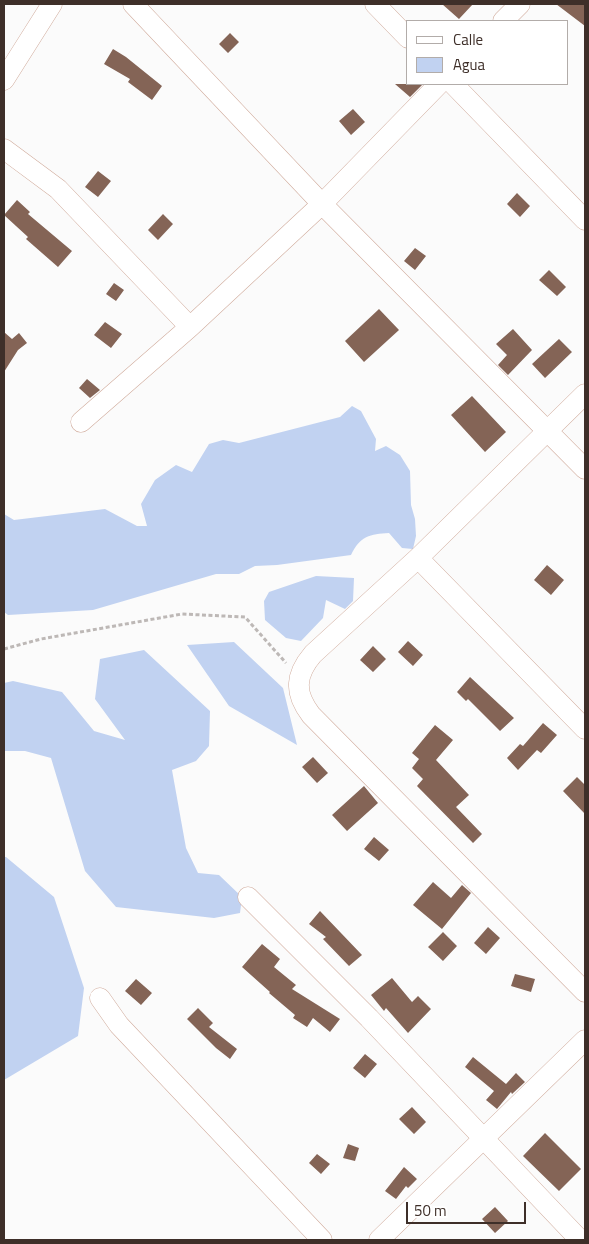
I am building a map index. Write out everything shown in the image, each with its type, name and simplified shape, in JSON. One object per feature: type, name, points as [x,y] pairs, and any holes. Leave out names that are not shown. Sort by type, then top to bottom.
[{"type":"street","points":[[4,80],[52,4]]},
{"type":"street","points":[[133,4],[322,204],[549,430],[585,469]]},
{"type":"street","points":[[375,4],[406,36]]},
{"type":"street","points":[[504,20],[520,4]]},
{"type":"street","points":[[81,422],[190,327],[322,204],[438,85]]},
{"type":"street","points":[[453,85],[585,220]]},
{"type":"street","points":[[4,149],[58,189],[190,327]]},
{"type":"street","points":[[585,394],[418,558],[313,654],[304,665],[299,678],[299,691],[303,704],[311,715],[585,992]]},
{"type":"street","points":[[418,558],[585,729]]},
{"type":"street","points":[[248,897],[369,1018],[580,1240]]},
{"type":"street","points":[[100,998],[119,1025],[322,1240]]},
{"type":"street","points":[[379,1240],[585,1040]]},
{"type":"path","points":[[4,649],[42,639],[182,614],[246,617],[299,678]]},
{"type":"water","points":[[352,406],[361,411],[376,439],[375,451],[386,446],[400,455],[410,471],[411,505],[415,519],[416,536],[413,549],[402,548],[389,533],[376,534],[362,540],[351,555],[277,565],[255,566],[239,574],[216,574],[93,610],[8,615],[4,612],[4,514],[14,520],[105,509],[137,526],[147,526],[141,504],[155,480],[176,465],[192,472],[209,444],[223,440],[239,443],[340,417]]},
{"type":"water","points":[[316,576],[354,578],[353,601],[345,609],[326,600],[323,618],[301,641],[286,638],[265,620],[264,601],[269,592]]},
{"type":"water","points":[[234,642],[283,688],[297,745],[229,706],[187,645]]},
{"type":"water","points":[[144,650],[210,711],[209,746],[196,761],[172,770],[186,848],[198,873],[219,875],[242,897],[240,913],[214,918],[116,907],[85,871],[51,758],[25,751],[4,751],[4,683],[13,681],[62,692],[94,731],[125,740],[95,699],[100,659]]},
{"type":"water","points":[[4,857],[54,897],[84,988],[78,1036],[4,1080]]},
{"type":"building","points":[[442,4],[473,4],[459,19]]},
{"type":"building","points":[[556,4],[585,4],[585,26]]},
{"type":"building","points":[[230,33],[239,42],[228,53],[219,44]]},
{"type":"building","points":[[113,49],[162,86],[152,100],[128,82],[130,79],[104,64]]},
{"type":"building","points":[[395,84],[422,85],[410,97]]},
{"type":"building","points":[[353,109],[365,122],[351,135],[339,121]]},
{"type":"building","points":[[98,171],[111,181],[98,197],[85,187]]},
{"type":"building","points":[[517,193],[530,206],[520,217],[507,204]]},
{"type":"building","points":[[17,200],[30,212],[28,214],[72,251],[58,267],[26,239],[28,237],[4,215]]},
{"type":"building","points":[[163,214],[173,224],[158,240],[148,230]]},
{"type":"building","points":[[415,248],[426,256],[415,270],[404,261]]},
{"type":"building","points":[[549,270],[566,287],[557,296],[539,280]]},
{"type":"building","points":[[114,283],[124,290],[116,301],[106,294]]},
{"type":"building","points":[[379,309],[399,330],[364,362],[345,341]]},
{"type":"building","points":[[105,322],[122,334],[111,348],[94,335]]},
{"type":"building","points":[[513,329],[532,350],[508,375],[498,365],[507,355],[496,344]]},
{"type":"building","points":[[4,332],[12,339],[19,333],[27,343],[18,350],[4,372]]},
{"type":"building","points":[[559,339],[572,352],[545,378],[532,364]]},
{"type":"building","points":[[87,379],[100,390],[90,398],[79,388]]},
{"type":"building","points":[[472,396],[506,432],[485,452],[451,415]]},
{"type":"building","points":[[547,565],[564,580],[551,595],[534,580]]},
{"type":"building","points":[[408,641],[423,655],[413,666],[398,652]]},
{"type":"building","points":[[373,646],[386,659],[373,672],[360,660]]},
{"type":"building","points":[[470,677],[514,718],[500,731],[468,699],[466,701],[457,692]]},
{"type":"building","points":[[543,723],[557,735],[541,753],[537,750],[518,770],[507,758],[520,744],[523,746]]},
{"type":"building","points":[[435,725],[453,740],[436,760],[469,795],[456,807],[482,834],[473,843],[417,786],[423,779],[412,768],[419,759],[412,753]]},
{"type":"building","points":[[313,757],[328,773],[317,783],[302,767]]},
{"type":"building","points":[[577,777],[585,785],[585,814],[563,791]]},
{"type":"building","points":[[364,786],[378,803],[347,831],[332,815]]},
{"type":"building","points":[[374,837],[389,850],[379,861],[364,849]]},
{"type":"building","points":[[433,882],[451,898],[462,885],[471,893],[442,929],[413,905]]},
{"type":"building","points":[[320,911],[362,955],[349,966],[323,939],[326,937],[309,924]]},
{"type":"building","points":[[488,927],[500,938],[486,954],[474,943]]},
{"type":"building","points":[[443,932],[457,946],[443,961],[428,947]]},
{"type":"building","points":[[262,944],[280,959],[274,967],[296,985],[292,989],[340,1019],[330,1032],[313,1018],[307,1027],[293,1018],[295,1015],[242,967]]},
{"type":"building","points":[[515,974],[535,979],[531,992],[511,986]]},
{"type":"building","points":[[392,978],[412,1002],[418,996],[431,1009],[408,1033],[386,1008],[384,1011],[371,995]]},
{"type":"building","points":[[136,979],[152,993],[141,1005],[125,991]]},
{"type":"building","points":[[198,1008],[213,1023],[209,1027],[237,1049],[230,1059],[187,1019]]},
{"type":"building","points":[[365,1054],[377,1064],[365,1078],[353,1068]]},
{"type":"building","points":[[473,1057],[506,1084],[516,1073],[525,1082],[512,1094],[511,1092],[497,1109],[486,1100],[494,1091],[465,1067]]},
{"type":"building","points":[[412,1107],[426,1122],[414,1134],[399,1119]]},
{"type":"building","points":[[545,1133],[581,1169],[559,1191],[523,1156]]},
{"type":"building","points":[[348,1144],[359,1148],[355,1161],[343,1158]]},
{"type":"building","points":[[317,1154],[330,1164],[321,1174],[309,1163]]},
{"type":"building","points":[[404,1167],[417,1179],[408,1188],[406,1186],[396,1199],[385,1191]]},
{"type":"building","points":[[495,1207],[508,1221],[495,1233],[482,1219]]}]
